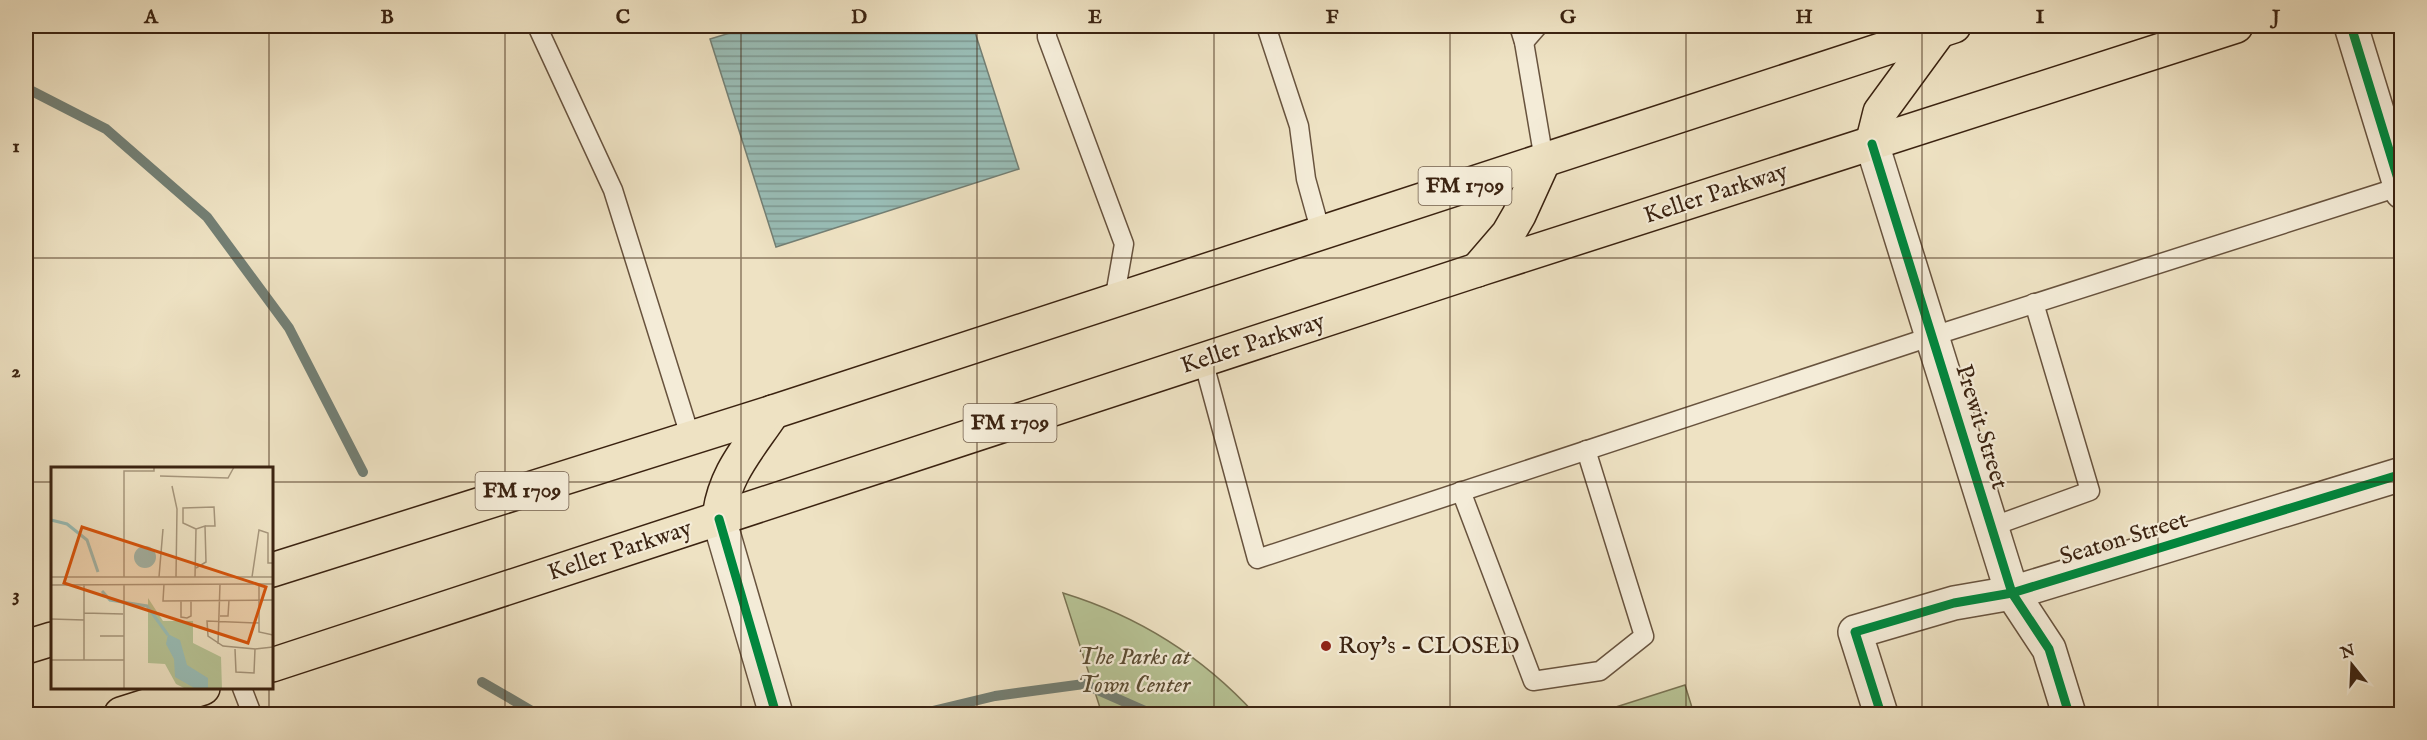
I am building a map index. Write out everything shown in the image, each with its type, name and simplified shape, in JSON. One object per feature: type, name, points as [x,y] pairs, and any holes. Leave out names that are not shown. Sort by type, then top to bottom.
[{"type":"main road","name":"Keller Parkway","points":[[273,665],[1477,270],[2236,26]]},
{"type":"main road","name":"FM 1709","points":[[273,570],[690,439],[1947,28]]},
{"type":"main road","points":[[1872,144],[1880,112],[1947,28]]},
{"type":"main road","points":[[1477,270],[1508,234],[1544,160]]},
{"type":"main road","points":[[719,519],[721,497],[729,478],[773,412]]},
{"type":"main road","points":[[26,647],[51,639]]},
{"type":"main road","points":[[121,714],[197,689]]},
{"type":"street","points":[[2351,26],[2401,188]]},
{"type":"street","name":"Prewit Street","points":[[1872,144],[2012,593],[2049,649],[2069,714]]},
{"type":"street","name":"Seaton Street","points":[[1881,714],[1856,632],[1954,603],[2012,593],[2402,474]]},
{"type":"street","points":[[719,519],[774,707]]},
{"type":"lane","points":[[537,26],[613,190],[690,439]]},
{"type":"lane","points":[[1047,26],[1047,37],[1124,244],[1114,301]]},
{"type":"lane","points":[[1266,26],[1299,126],[1306,179],[1321,233]]},
{"type":"lane","points":[[1538,26],[1522,34],[1544,160]]},
{"type":"lane","points":[[1203,360],[1257,559],[2034,303],[2401,188]]},
{"type":"lane","points":[[1991,527],[2090,491],[2034,303]]},
{"type":"lane","points":[[1461,491],[1533,681],[1600,672],[1644,636],[1586,450]]},
{"type":"lane","points":[[243,689],[252,714]]},
{"type":"green space","name":"The Parks at Town Center","points":[[1063,593],[1091,602],[1143,626],[1168,641],[1214,674],[1255,714],[1102,714]]},
{"type":"green space","points":[[1685,685],[1694,714],[1594,714]]},
{"type":"water","points":[[753,26],[973,26],[1019,169],[776,247],[710,39]]},
{"type":"waterway","points":[[26,88],[106,129],[207,217],[289,328],[363,472]]},
{"type":"waterway","points":[[482,682],[537,714]]},
{"type":"waterway","points":[[920,714],[995,696],[1084,684],[1152,714]]},
{"type":"cycle path","points":[[2351,26],[2402,192]]},
{"type":"cycle path","points":[[1872,144],[2012,593],[2049,649],[2069,714]]},
{"type":"cycle path","points":[[1881,714],[1855,632],[1954,603],[2012,593],[2402,474]]},
{"type":"cycle path","points":[[719,519],[776,714]]},
{"type":"place","name":"Roy's - CLOSED","points":[[1326,646]]}]
